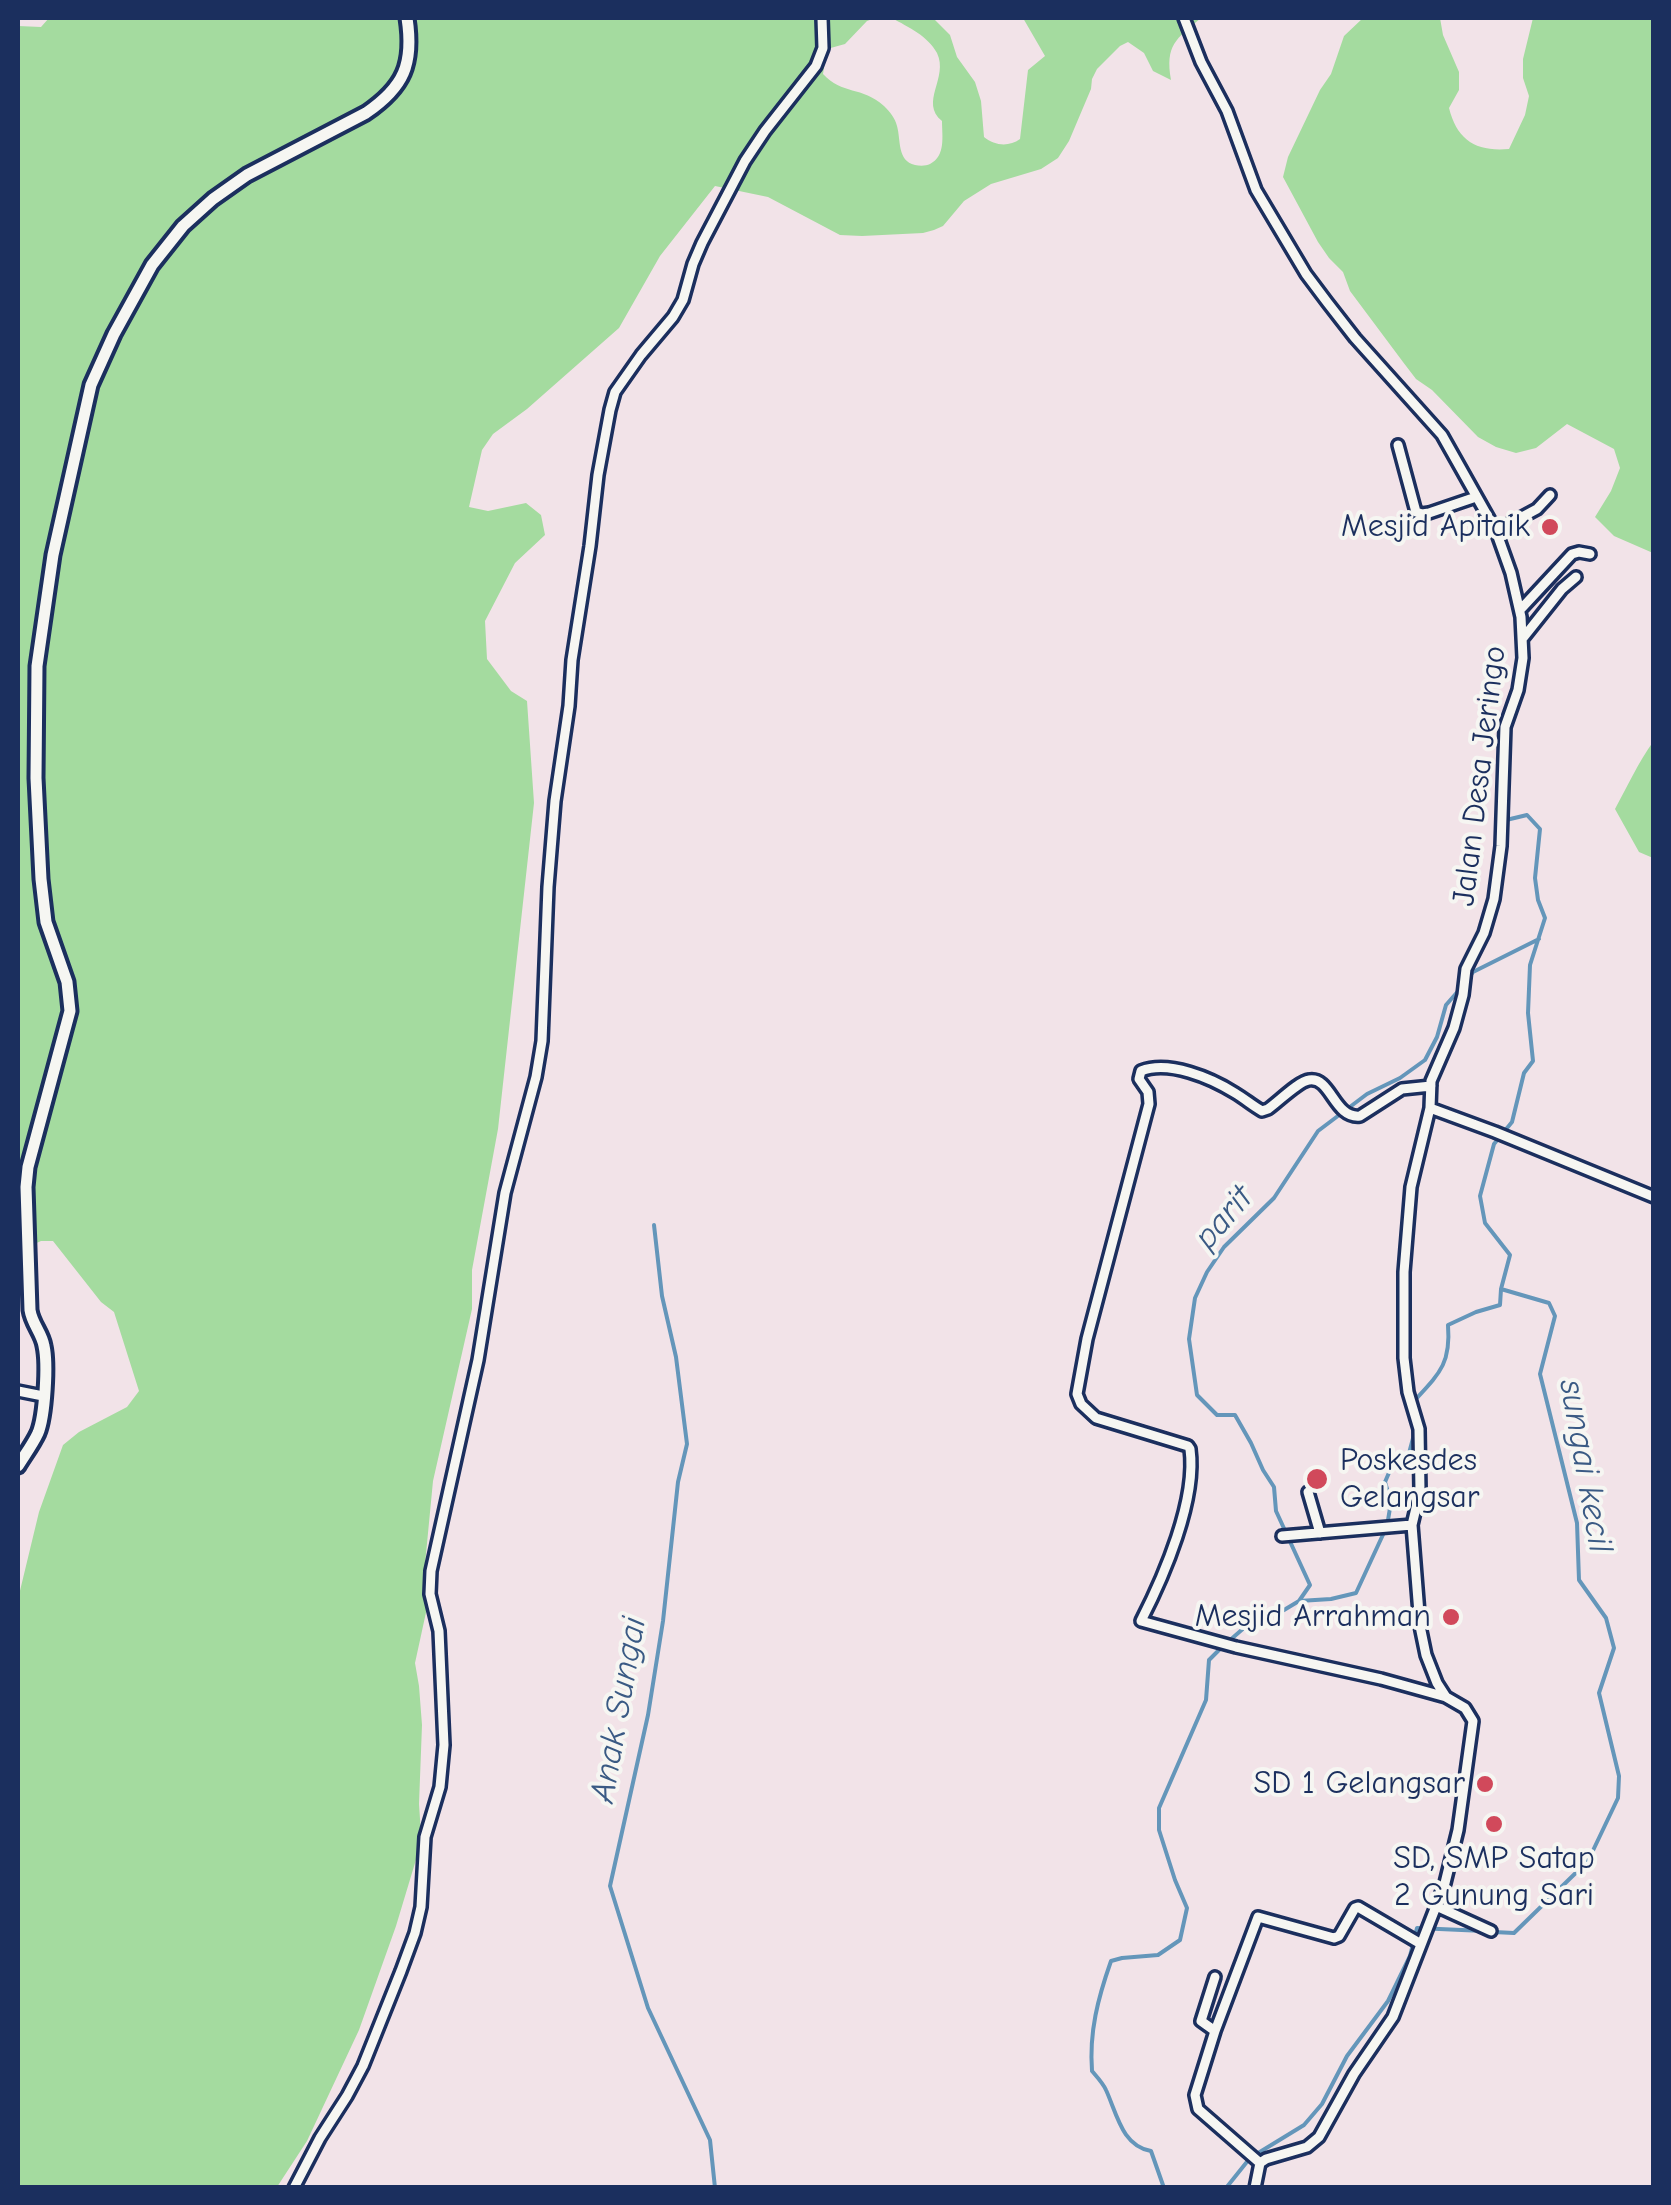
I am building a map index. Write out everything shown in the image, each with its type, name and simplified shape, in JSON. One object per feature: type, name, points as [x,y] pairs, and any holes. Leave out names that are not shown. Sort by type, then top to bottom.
[{"type":"street","points":[[18,1466],[38,1434],[44,1396],[42,1336],[24,1310],[28,1167],[70,1012],[67,982],[46,922],[41,880],[36,778],[37,666],[52,554],[91,384],[152,265],[183,226],[247,175],[366,114],[399,85],[408,61],[407,18]]},
{"type":"street","points":[[294,2188],[363,2066],[402,1970],[421,1907],[425,1837],[440,1788],[444,1745],[431,1571],[478,1360],[505,1193],[542,1041],[557,782],[610,410],[615,392],[683,300],[702,243],[745,161],[816,66],[823,48],[822,18]]},
{"type":"street","name":"Jalan Desa Jeringo","points":[[1184,18],[1201,62],[1227,111],[1256,190],[1306,274],[1355,338],[1442,435],[1496,531],[1512,573],[1523,633],[1521,678],[1505,727],[1501,846],[1494,898],[1484,933],[1466,969],[1454,1028],[1430,1086],[1430,1108],[1411,1187],[1406,1244],[1404,1358],[1408,1392],[1419,1429],[1420,1491],[1412,1525],[1417,1600],[1432,1672],[1446,1697],[1465,1708],[1472,1721],[1458,1830],[1446,1882],[1418,1940],[1393,2017],[1318,2137],[1307,2146],[1260,2163]]},
{"type":"street","points":[[1398,445],[1416,512],[1429,513],[1476,496]]},
{"type":"street","points":[[1496,531],[1536,510],[1550,496]]},
{"type":"street","points":[[1520,613],[1572,554],[1590,554]]},
{"type":"street","points":[[1523,633],[1576,577]]},
{"type":"street","points":[[1430,1086],[1402,1089],[1358,1117],[1344,1111],[1314,1080],[1305,1081],[1262,1111],[1224,1086],[1200,1076],[1161,1068],[1141,1071],[1139,1079],[1148,1092],[1149,1104],[1087,1338],[1077,1394],[1080,1404],[1096,1418],[1190,1450],[1184,1511],[1159,1586],[1142,1621],[1446,1697]]},
{"type":"street","points":[[1430,1108],[1654,1197]]},
{"type":"street","points":[[18,1391],[44,1396]]},
{"type":"street","points":[[1308,1492],[1320,1533]]},
{"type":"street","points":[[1282,1536],[1412,1525]]},
{"type":"street","points":[[1436,1906],[1490,1931]]},
{"type":"street","points":[[1255,2188],[1260,2163],[1198,2108],[1195,2096],[1258,1917],[1334,1938],[1358,1907],[1418,1940]]},
{"type":"street","points":[[1215,1978],[1201,2021],[1215,2031]]},
{"type":"green space","points":[[49,18],[875,18],[845,44],[827,49],[823,74],[837,85],[884,106],[896,123],[905,159],[921,166],[939,156],[942,145],[942,121],[933,106],[940,62],[928,42],[892,18],[933,18],[950,35],[957,57],[975,82],[984,137],[1002,144],[1020,139],[1028,70],[1045,56],[1023,18],[1201,18],[1174,44],[1171,80],[1153,71],[1144,53],[1128,42],[1120,46],[1097,69],[1069,141],[1058,158],[1041,169],[991,184],[964,201],[943,226],[934,230],[840,235],[768,197],[715,186],[660,256],[619,328],[493,434],[482,450],[469,507],[488,511],[526,503],[541,515],[545,535],[515,563],[485,621],[487,659],[511,691],[527,701],[534,803],[498,1129],[472,1270],[472,1309],[433,1481],[423,1585],[430,1594],[415,1663],[422,1725],[421,1834],[396,1926],[359,2030],[307,2141],[277,2187],[18,2187],[18,1599],[39,1512],[63,1445],[79,1432],[127,1407],[139,1391],[114,1312],[101,1302],[53,1241],[41,1241],[19,1251],[18,1268],[18,26],[41,27]]},
{"type":"green space","points":[[1363,18],[1440,18],[1459,72],[1459,90],[1449,108],[1457,128],[1478,146],[1509,149],[1529,96],[1523,78],[1523,59],[1533,18],[1653,18],[1653,553],[1614,536],[1595,517],[1620,468],[1614,449],[1567,424],[1536,448],[1516,453],[1478,437],[1416,379],[1318,242],[1283,177],[1288,157],[1331,74],[1344,36]]},
{"type":"green space","points":[[1653,742],[1653,858],[1639,852],[1615,809]]},
{"type":"waterway","points":[[1499,796],[1500,751]]},
{"type":"waterway","points":[[1416,1403],[1445,1358],[1448,1325],[1500,1305],[1510,1255],[1485,1223],[1480,1196],[1494,1144],[1512,1122],[1524,1073],[1533,1061],[1528,1013],[1530,965],[1545,918],[1535,878],[1540,829],[1527,815],[1502,821]]},
{"type":"waterway","name":"parit","points":[[1466,981],[1473,972],[1539,939]]},
{"type":"waterway","name":"parit","points":[[1299,1601],[1310,1585],[1276,1511],[1274,1487],[1235,1415],[1217,1415],[1197,1395],[1189,1339],[1195,1298],[1224,1247],[1274,1198],[1318,1131],[1367,1094],[1425,1060],[1437,1037],[1446,1005],[1460,989]]},
{"type":"waterway","name":"Anak Sungai","points":[[654,1225],[687,1444],[678,1482],[648,1715],[610,1886],[648,2008],[710,2140],[715,2188]]},
{"type":"waterway","name":"sungai kecil","points":[[1494,1932],[1514,1933],[1588,1861],[1618,1798],[1619,1776],[1599,1693],[1614,1648],[1606,1618],[1579,1580],[1577,1523],[1540,1374],[1555,1316],[1549,1303],[1501,1289]]},
{"type":"waterway","points":[[1229,1641],[1253,1620],[1299,1601],[1356,1593],[1387,1526],[1391,1502],[1385,1482],[1391,1468],[1408,1457],[1416,1427]]},
{"type":"waterway","points":[[1164,2188],[1151,2151],[1127,2136],[1105,2087],[1092,2071],[1093,2029],[1111,1961],[1158,1955],[1180,1940],[1187,1908],[1159,1830],[1159,1808],[1206,1700],[1209,1660],[1222,1647]]},
{"type":"waterway","name":"sungai kecil","points":[[1226,2188],[1250,2158],[1304,2125],[1322,2104],[1347,2056],[1388,2001],[1410,1956],[1417,1928],[1484,1931]]},
{"type":"place","name":"Mesjid Apitaik","points":[[1550,527]]},
{"type":"place","name":"Poskesdes Gelangsar","points":[[1317,1479]]},
{"type":"place","name":"Mesjid Arrahman","points":[[1451,1617]]},
{"type":"place","name":"SD 1 Gelangsar","points":[[1485,1784]]},
{"type":"place","name":"SD, SMP Satap 2 Gunung Sari","points":[[1494,1824]]}]
